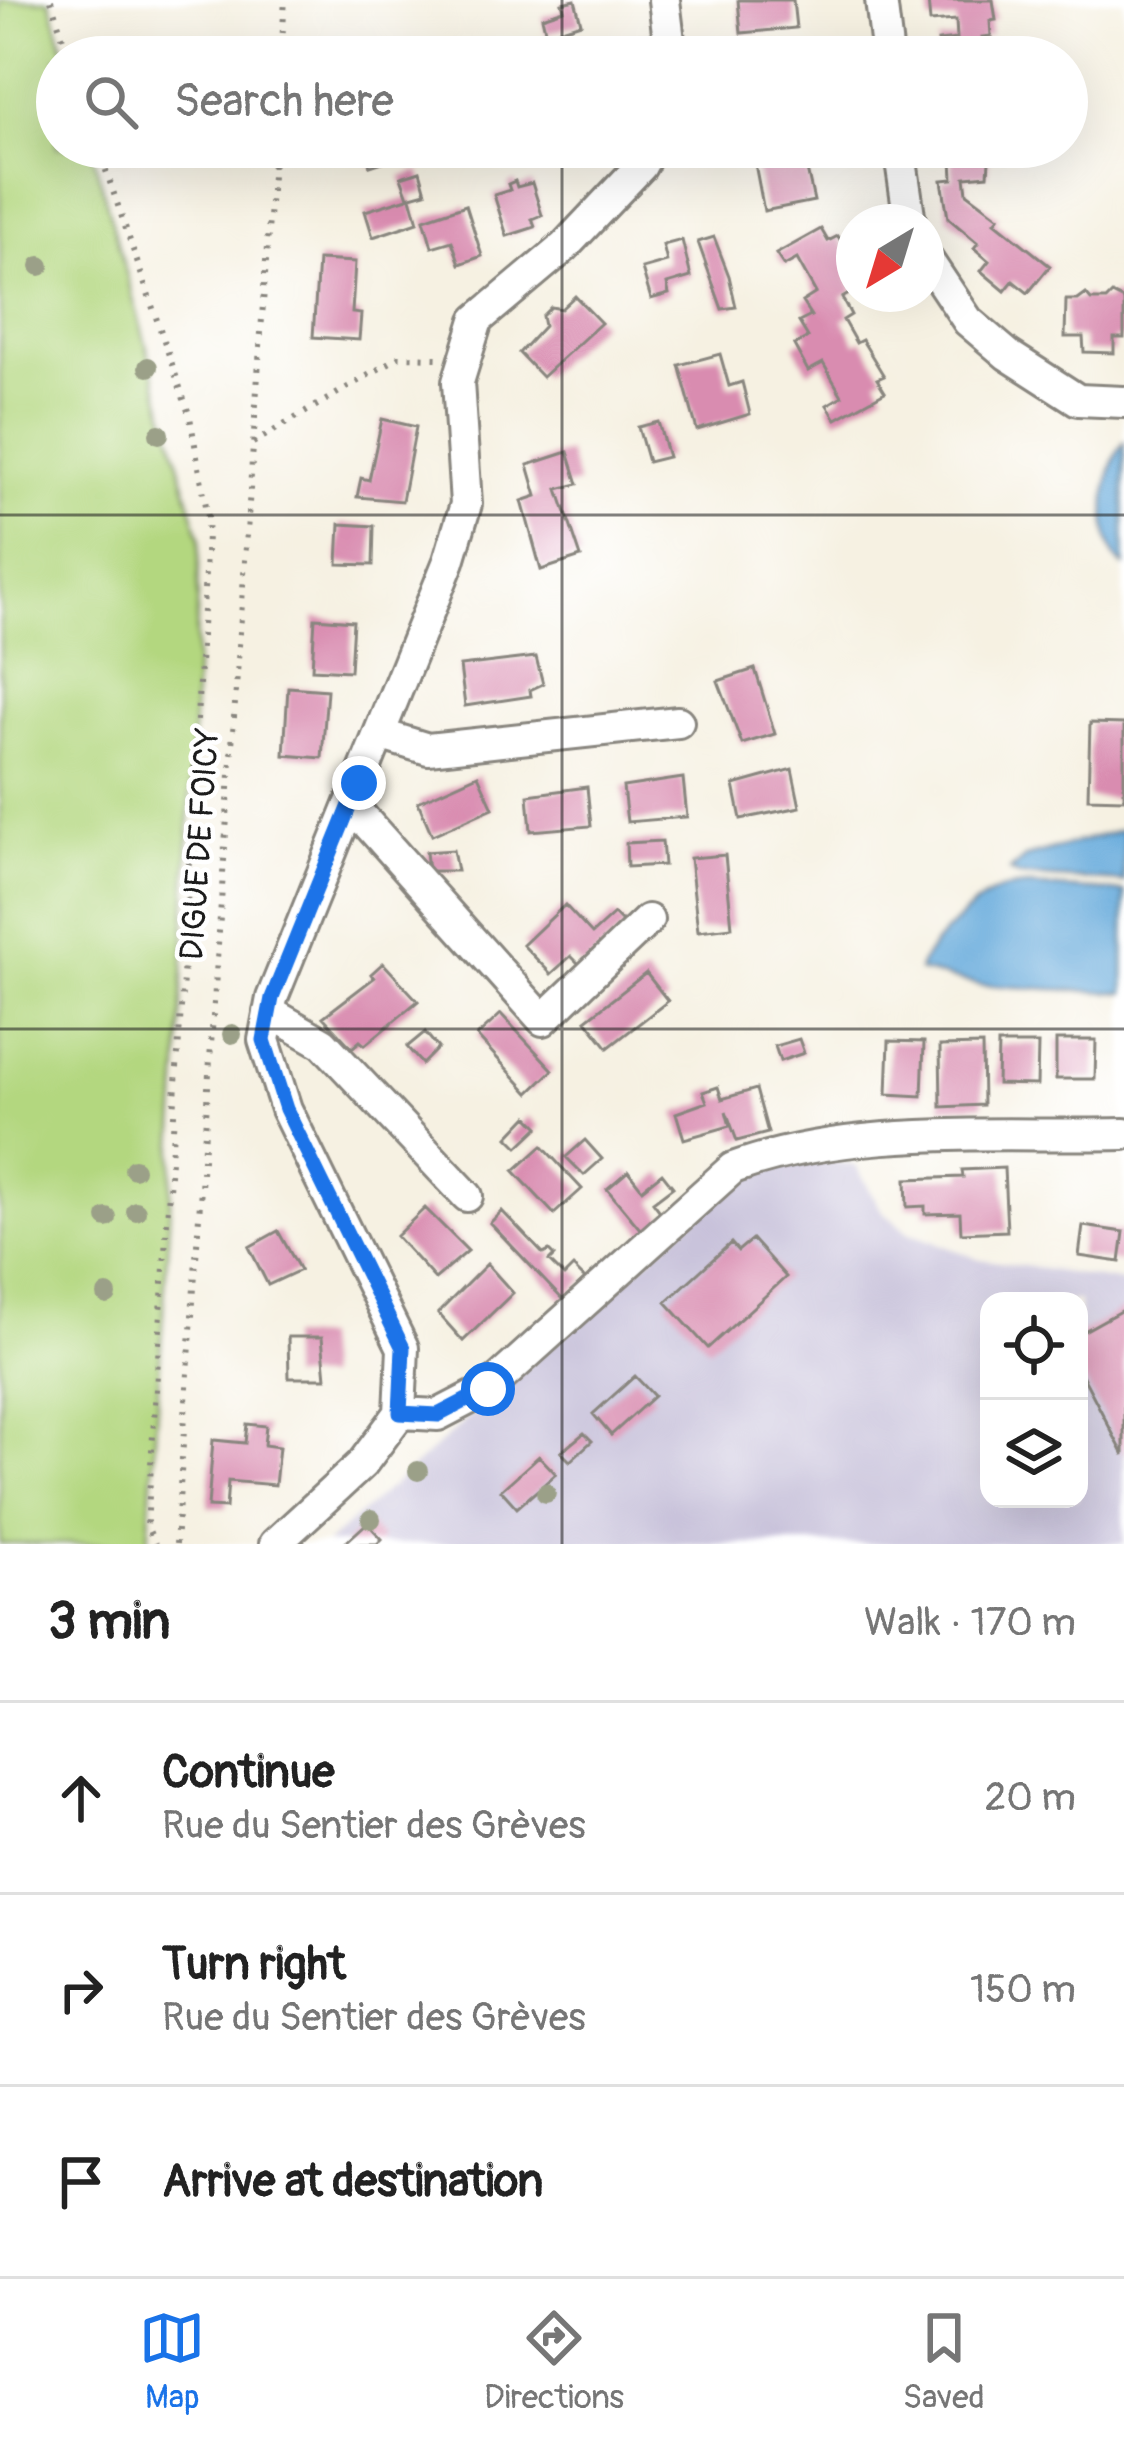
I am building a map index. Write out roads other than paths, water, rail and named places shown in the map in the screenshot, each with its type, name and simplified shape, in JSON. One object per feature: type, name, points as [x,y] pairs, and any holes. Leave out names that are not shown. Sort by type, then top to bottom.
[{"type":"street","points":[[664,0],[668,36]]},
{"type":"street","points":[[881,0],[885,36]]},
{"type":"street","points":[[275,1544],[362,1463],[400,1413],[403,1348],[286,1109],[264,1040],[269,1012],[449,561],[466,504],[458,382],[477,320],[564,247],[639,168]]},
{"type":"street","points":[[902,168],[907,204]]},
{"type":"street","points":[[944,285],[968,321],[1008,355],[1078,400],[1124,402]]},
{"type":"street","points":[[379,734],[428,749],[678,722]]},
{"type":"street","points":[[351,805],[543,1020],[649,920]]},
{"type":"street","points":[[269,1012],[322,1042],[467,1196]]},
{"type":"street","points":[[400,1413],[438,1415],[488,1389],[733,1168],[777,1152],[841,1140],[1124,1134]]},
{"type":"water","points":[[1124,443],[1124,566],[1109,542],[1106,506],[1111,469]]},
{"type":"water","points":[[1124,829],[1124,882],[1020,876],[1010,871],[1026,857]]},
{"type":"water","points":[[1027,886],[1124,892],[1124,993],[980,985],[919,971],[940,938],[977,904],[998,891]]}]
